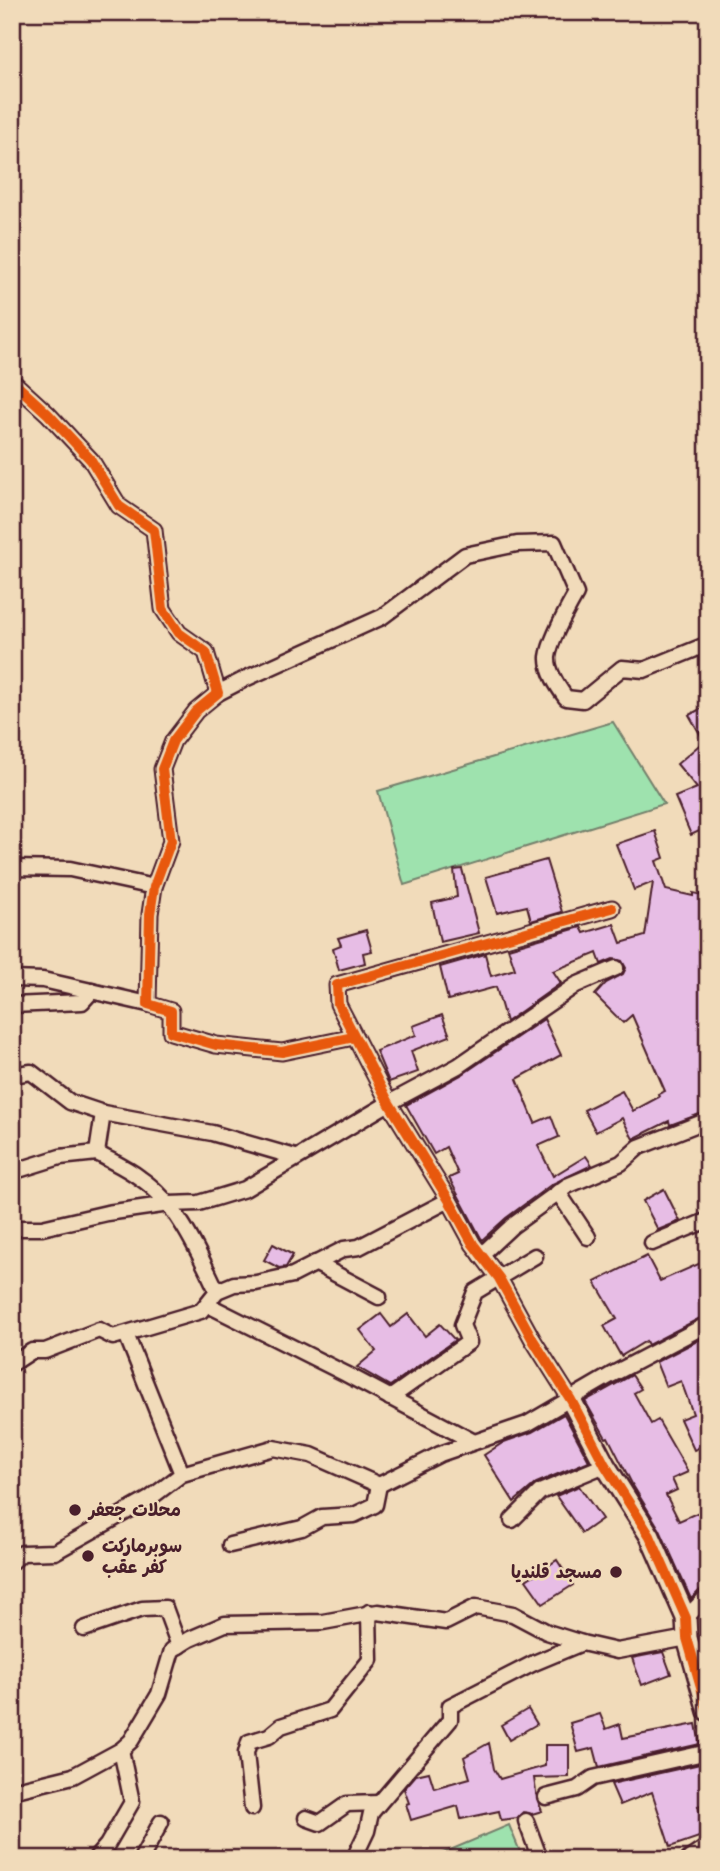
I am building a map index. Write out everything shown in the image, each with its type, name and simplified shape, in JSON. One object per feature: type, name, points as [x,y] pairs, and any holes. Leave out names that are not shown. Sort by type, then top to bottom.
[{"type":"street","points":[[12,381],[91,460],[120,506],[154,530],[163,609],[179,632],[206,652],[218,693]]},
{"type":"street","points":[[148,1004],[150,914],[154,887],[171,841],[162,769],[173,741],[196,711],[218,693],[382,617],[465,555],[517,544],[554,543],[576,594],[562,620],[548,657],[554,680],[566,698],[583,700],[622,668],[644,670],[708,644]]},
{"type":"street","points":[[12,869],[70,869],[154,887]]},
{"type":"street","points":[[612,908],[337,985],[338,1004],[389,1102],[481,1255],[499,1278],[533,1340],[571,1400],[605,1465],[650,1536],[686,1628],[708,1711]]},
{"type":"street","points":[[12,1228],[42,1228],[107,1213],[169,1204],[199,1203],[245,1189],[389,1102],[476,1054],[576,985],[616,968]]},
{"type":"street","points":[[12,979],[43,980],[171,1011],[171,1032],[216,1045],[282,1052],[354,1037]]},
{"type":"street","points":[[12,1005],[82,1002],[92,991]]},
{"type":"street","points":[[12,1075],[31,1073],[70,1102],[103,1113],[212,1133],[295,1157]]},
{"type":"street","points":[[97,1153],[103,1113]]},
{"type":"street","points":[[481,1255],[512,1226],[567,1186],[621,1163],[639,1147],[708,1120]]},
{"type":"street","points":[[12,1172],[60,1157],[97,1153],[142,1179],[169,1204],[204,1263],[217,1291]]},
{"type":"street","points":[[558,1192],[588,1237]]},
{"type":"street","points":[[12,1364],[32,1351],[45,1351],[99,1330],[113,1336],[126,1334],[201,1311],[217,1291],[234,1283],[256,1283],[293,1275],[344,1249],[359,1247],[449,1200]]},
{"type":"street","points":[[652,1243],[708,1220]]},
{"type":"street","points":[[390,1398],[469,1342],[462,1325],[475,1292],[535,1256]]},
{"type":"street","points":[[315,1262],[379,1297]]},
{"type":"street","points":[[208,1305],[474,1442]]},
{"type":"street","points":[[379,1485],[439,1454],[527,1424],[611,1375],[708,1324]]},
{"type":"street","points":[[126,1334],[182,1474]]},
{"type":"street","points":[[12,1562],[22,1553],[55,1552],[149,1499],[182,1474],[273,1448],[311,1455],[379,1485]]},
{"type":"street","points":[[512,1520],[540,1492],[605,1465]]},
{"type":"street","points":[[230,1545],[303,1528],[322,1517],[354,1515],[375,1505],[379,1485]]},
{"type":"street","points":[[12,1791],[73,1776],[121,1750],[131,1741],[159,1694],[172,1650],[225,1624],[323,1622],[369,1612],[446,1622],[476,1607],[513,1614],[547,1632],[617,1651],[686,1628],[708,1595]]},
{"type":"street","points":[[84,1629],[142,1609],[165,1608],[179,1646]]},
{"type":"street","points":[[252,1808],[246,1753],[249,1742],[269,1736],[281,1726],[330,1710],[370,1660],[369,1612]]},
{"type":"street","points":[[357,1859],[357,1852],[368,1831],[370,1813],[450,1720],[450,1706],[534,1663],[582,1643]]},
{"type":"street","points":[[94,1859],[107,1844],[132,1802],[121,1750]]},
{"type":"street","points":[[546,1797],[577,1789],[593,1778],[708,1752]]},
{"type":"street","points":[[306,1818],[320,1823],[347,1804],[379,1803]]},
{"type":"street","points":[[141,1859],[161,1822]]},
{"type":"street","points":[[526,1822],[540,1859]]},
{"type":"street","points":[[689,1859],[708,1846]]},
{"type":"green space","points":[[613,722],[664,804],[404,885],[378,791]]},
{"type":"green space","points":[[509,1825],[523,1859],[429,1859]]},
{"type":"building","points":[[708,705],[708,827],[691,835],[675,797],[697,788],[677,764],[704,741],[689,715]]},
{"type":"building","points":[[655,831],[664,858],[656,861],[666,890],[693,896],[693,893],[708,896],[708,934],[701,972],[708,992],[708,1111],[670,1125],[669,1121],[633,1139],[622,1118],[596,1132],[584,1110],[622,1091],[633,1111],[665,1091],[632,1015],[623,1023],[595,995],[606,983],[623,974],[626,968],[622,961],[613,959],[601,964],[597,953],[553,971],[561,983],[506,1022],[496,987],[448,1000],[440,967],[485,954],[491,976],[515,969],[508,948],[581,927],[584,933],[614,924],[621,943],[645,936],[653,882],[634,890],[616,844]]},
{"type":"building","points":[[546,860],[562,912],[531,921],[527,906],[497,913],[486,877]]},
{"type":"building","points":[[462,869],[479,933],[440,942],[432,903],[457,897],[454,870]]},
{"type":"building","points":[[366,930],[372,951],[363,953],[365,963],[339,970],[333,948],[341,945],[338,938]]},
{"type":"building","points":[[442,1015],[450,1036],[411,1051],[418,1072],[389,1082],[376,1051],[416,1035],[413,1026]]},
{"type":"building","points":[[544,1019],[561,1055],[517,1079],[535,1123],[551,1116],[559,1137],[538,1146],[553,1176],[586,1156],[592,1165],[552,1184],[506,1218],[482,1240],[449,1178],[458,1174],[446,1147],[434,1154],[406,1105],[463,1074]]},
{"type":"building","points":[[664,1189],[680,1221],[658,1230],[643,1201]]},
{"type":"building","points":[[273,1244],[293,1255],[286,1267],[279,1268],[264,1260]]},
{"type":"building","points":[[647,1256],[660,1281],[703,1262],[708,1273],[708,1314],[648,1345],[646,1341],[621,1356],[604,1326],[617,1319],[595,1282]]},
{"type":"building","points":[[381,1314],[391,1327],[408,1314],[425,1336],[440,1324],[455,1340],[390,1386],[357,1367],[376,1351],[360,1330]]},
{"type":"building","points":[[701,1339],[708,1363],[708,1402],[703,1404],[708,1416],[708,1444],[694,1450],[680,1419],[693,1414],[681,1381],[666,1387],[656,1362]]},
{"type":"building","points":[[632,1375],[641,1389],[634,1393],[651,1424],[658,1420],[688,1472],[672,1479],[677,1490],[666,1495],[679,1521],[708,1508],[708,1586],[691,1599],[660,1530],[585,1401]]},
{"type":"building","points":[[564,1414],[589,1461],[536,1483],[514,1502],[484,1455],[504,1442],[532,1432]]},
{"type":"building","points":[[579,1486],[602,1519],[582,1533],[556,1496]]},
{"type":"building","points":[[557,1560],[573,1585],[543,1604],[526,1580]]},
{"type":"building","points":[[663,1652],[671,1674],[642,1685],[632,1658]]},
{"type":"building","points":[[528,1709],[537,1724],[509,1740],[501,1725]]},
{"type":"building","points":[[600,1714],[606,1729],[620,1724],[623,1738],[696,1724],[700,1744],[599,1767],[594,1748],[578,1752],[570,1723]]},
{"type":"building","points":[[489,1743],[494,1769],[500,1779],[545,1766],[545,1745],[569,1745],[569,1777],[534,1778],[542,1811],[532,1814],[523,1812],[517,1818],[501,1820],[499,1811],[461,1819],[458,1806],[411,1820],[404,1789],[416,1775],[429,1772],[434,1788],[470,1778],[464,1757]]},
{"type":"building","points":[[700,1764],[708,1787],[708,1803],[698,1806],[708,1834],[670,1847],[652,1792],[620,1805],[611,1784]]},
{"type":"cycle path","points":[[12,381],[48,414],[91,460],[119,506],[154,530],[163,609],[179,633],[206,652],[218,693],[196,711],[173,741],[162,769],[171,841],[154,887],[150,914],[148,1004],[171,1011],[171,1032],[216,1045],[282,1052],[354,1037]]},
{"type":"cycle path","points":[[612,908],[337,985],[338,1004],[389,1103],[473,1244],[499,1278],[533,1340],[571,1400],[605,1465],[650,1536],[686,1618],[687,1638],[708,1711]]},
{"type":"place","name":"محلات جعفر","points":[[75,1510]]},
{"type":"place","name":"سوبرماركت كفر عقب","points":[[88,1556]]},
{"type":"place","name":"مسجد قلنديا","points":[[616,1572]]}]
